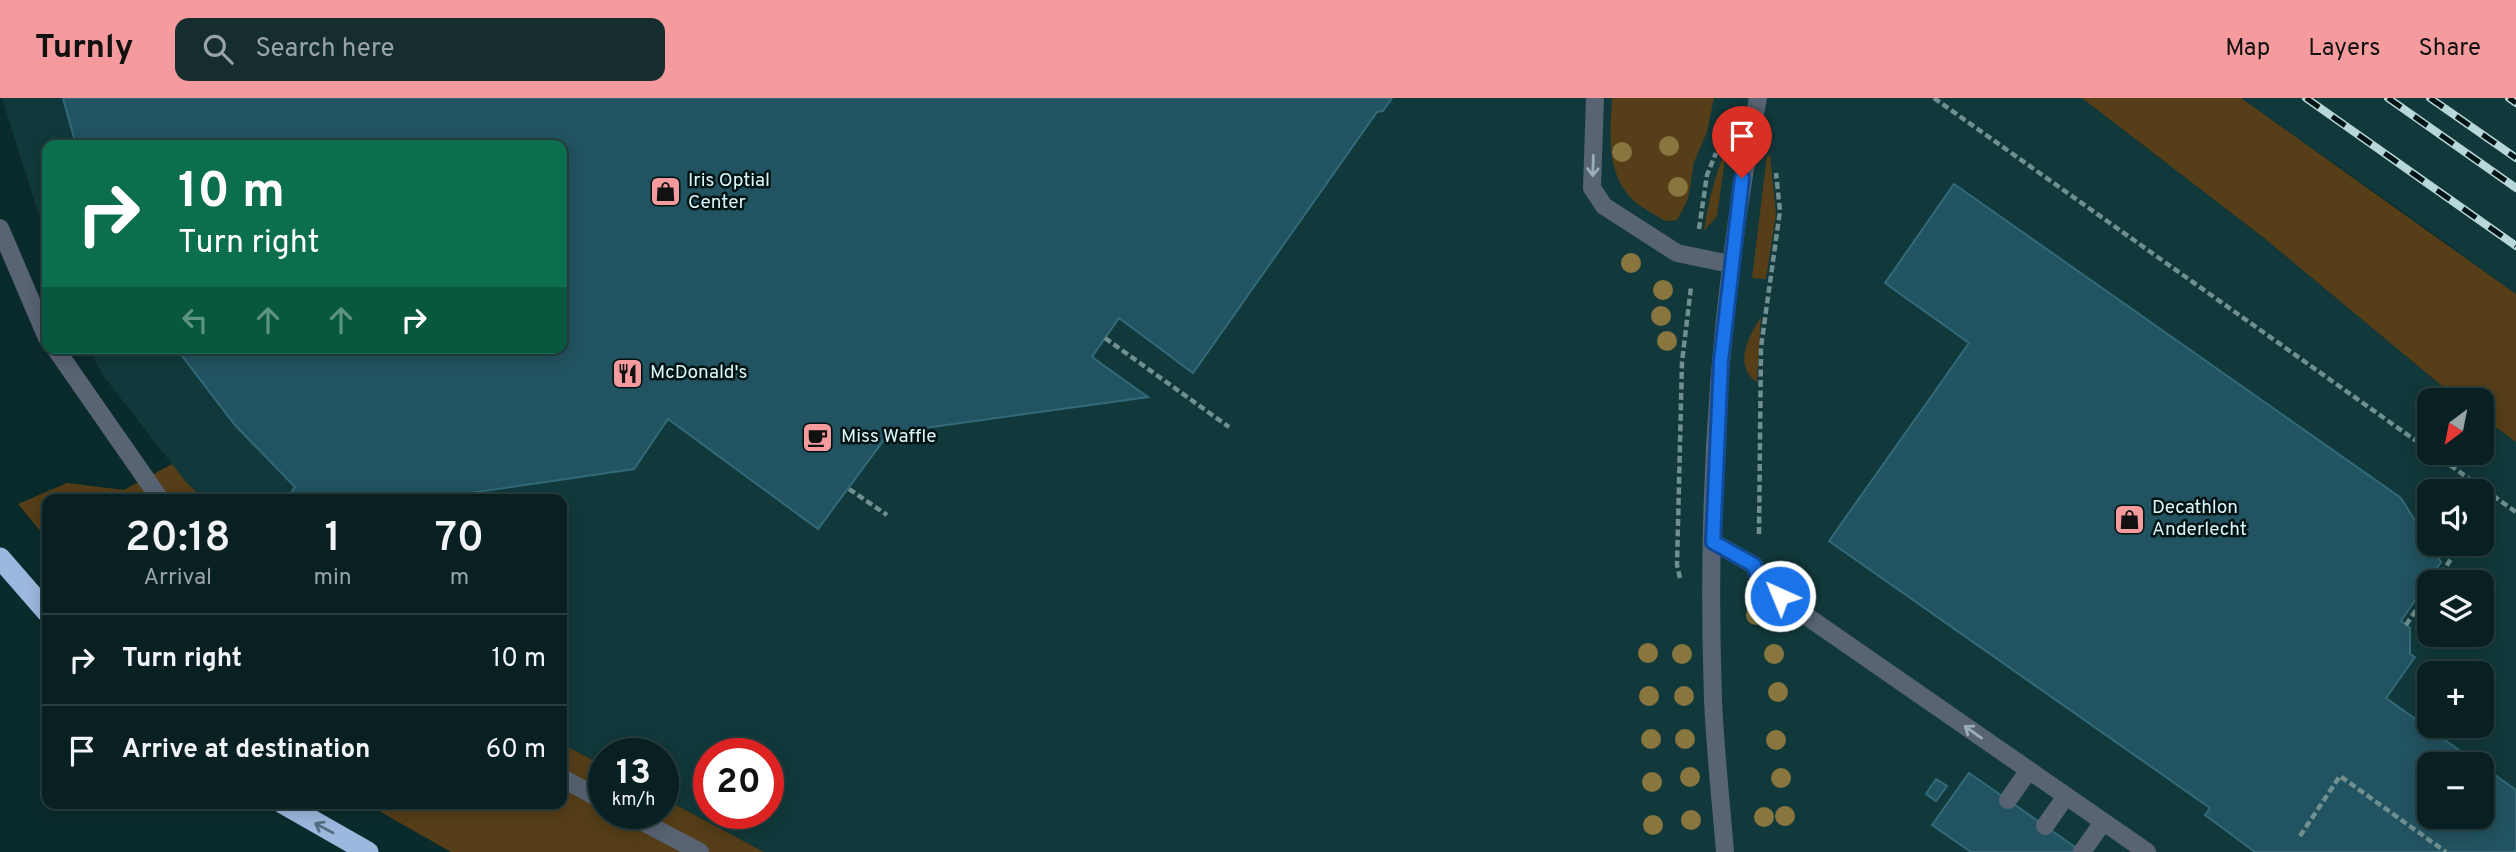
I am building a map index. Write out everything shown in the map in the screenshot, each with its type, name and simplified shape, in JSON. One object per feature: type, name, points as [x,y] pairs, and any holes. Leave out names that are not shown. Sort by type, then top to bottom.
[{"type":"highway","points":[[0,558],[42,606]]},
{"type":"highway","points":[[293,809],[368,852]]},
{"type":"street","points":[[1595,98],[1592,188],[1604,206],[1677,253],[1730,264]]},
{"type":"street","points":[[1725,852],[1713,700],[1713,542],[1721,361],[1730,264],[1742,178],[1758,98]]},
{"type":"street","points":[[0,228],[42,326]]},
{"type":"street","points":[[59,354],[157,494]]},
{"type":"street","points":[[1713,542],[1754,565],[1759,578],[1802,613],[2142,851]]},
{"type":"street","points":[[2008,800],[2029,770]]},
{"type":"street","points":[[567,781],[588,792]]},
{"type":"street","points":[[2045,826],[2066,796]]},
{"type":"street","points":[[2082,852],[2103,822]]},
{"type":"street","points":[[656,829],[700,852]]},
{"type":"path","points":[[1934,98],[2417,442]]},
{"type":"path","points":[[1754,565],[1759,543],[1761,347],[1780,211],[1775,162]]},
{"type":"path","points":[[1105,338],[1230,427]]},
{"type":"path","points":[[2451,466],[2470,479]]},
{"type":"path","points":[[849,489],[887,515]]},
{"type":"path","points":[[2494,496],[2516,512]]},
{"type":"path","points":[[2406,625],[2417,609]]},
{"type":"path","points":[[2300,836],[2340,776],[2446,852]]},
{"type":"shaded area","points":[[2,98],[2082,98],[2264,238],[2444,388],[2417,388],[2417,466],[2494,466],[2494,426],[2516,442],[2516,852],[764,852],[721,829],[784,829],[784,738],[693,738],[693,814],[679,807],[679,738],[588,738],[588,758],[567,747],[567,494],[199,494],[186,482],[105,378],[91,354],[567,354],[567,140],[42,140],[42,225]]},
{"type":"shaded area","points":[[1612,98],[1714,98],[1707,132],[1694,162],[1688,199],[1677,220],[1665,221],[1632,199],[1624,189],[1611,152]]},
{"type":"shaded area","points":[[2082,98],[2241,98],[2516,294],[2516,442],[2494,426],[2494,388],[2444,388],[2264,238]]},
{"type":"shaded area","points":[[2241,98],[2516,98],[2516,294],[2416,221]]},
{"type":"shaded area","points":[[1727,145],[1717,216],[1704,231],[1713,188]]},
{"type":"shaded area","points":[[1770,155],[1776,214],[1766,279],[1752,278],[1767,156]]},
{"type":"shaded area","points":[[1761,317],[1757,382],[1745,368],[1744,359],[1748,341]]},
{"type":"shaded area","points":[[172,464],[199,494],[42,494],[42,533],[18,504],[67,483],[124,490]]},
{"type":"shaded area","points":[[567,747],[588,758],[588,829],[679,829],[679,807],[693,814],[693,829],[721,829],[764,852],[451,852],[376,809],[567,809]]},
{"type":"building","points":[[63,98],[1392,98],[1383,111],[1377,112],[1193,373],[1119,318],[1092,357],[1148,397],[889,433],[818,529],[668,419],[634,469],[463,494],[290,494],[295,487],[235,425],[181,354],[567,354],[567,140],[75,140]]},
{"type":"building","name":"Decathlon Anderlecht","points":[[1954,184],[2401,498],[2417,524],[2417,556],[2437,556],[2441,562],[2436,570],[2417,570],[2417,597],[2401,621],[2410,628],[2410,654],[2415,657],[2386,698],[2417,720],[2417,738],[2442,738],[2462,752],[2417,752],[2417,829],[2494,829],[2494,774],[2516,790],[2516,852],[2255,852],[2205,815],[2210,808],[1829,541],[1969,343],[1885,283]]},
{"type":"building","points":[[1969,773],[2082,852],[1971,852],[1932,825]]},
{"type":"building","points":[[1936,779],[1947,786],[1936,801],[1926,794]]},
{"type":"railway","points":[[2306,98],[2516,246]]},
{"type":"railway","points":[[2388,98],[2516,188]]},
{"type":"railway","points":[[2430,98],[2516,158]]},
{"type":"railway","points":[[2509,98],[2516,103]]},
{"type":"place","name":"Iris Optial Center","points":[[665,192]]},
{"type":"place","name":"McDonald's","points":[[627,373]]},
{"type":"place","name":"Miss Waffle","points":[[818,437]]},
{"type":"place","name":"Decathlon Anderlecht","points":[[2129,519]]},
{"type":"route","points":[[1742,178],[1730,264],[1721,361],[1713,542],[1754,565],[1759,578],[1780,596]]}]
